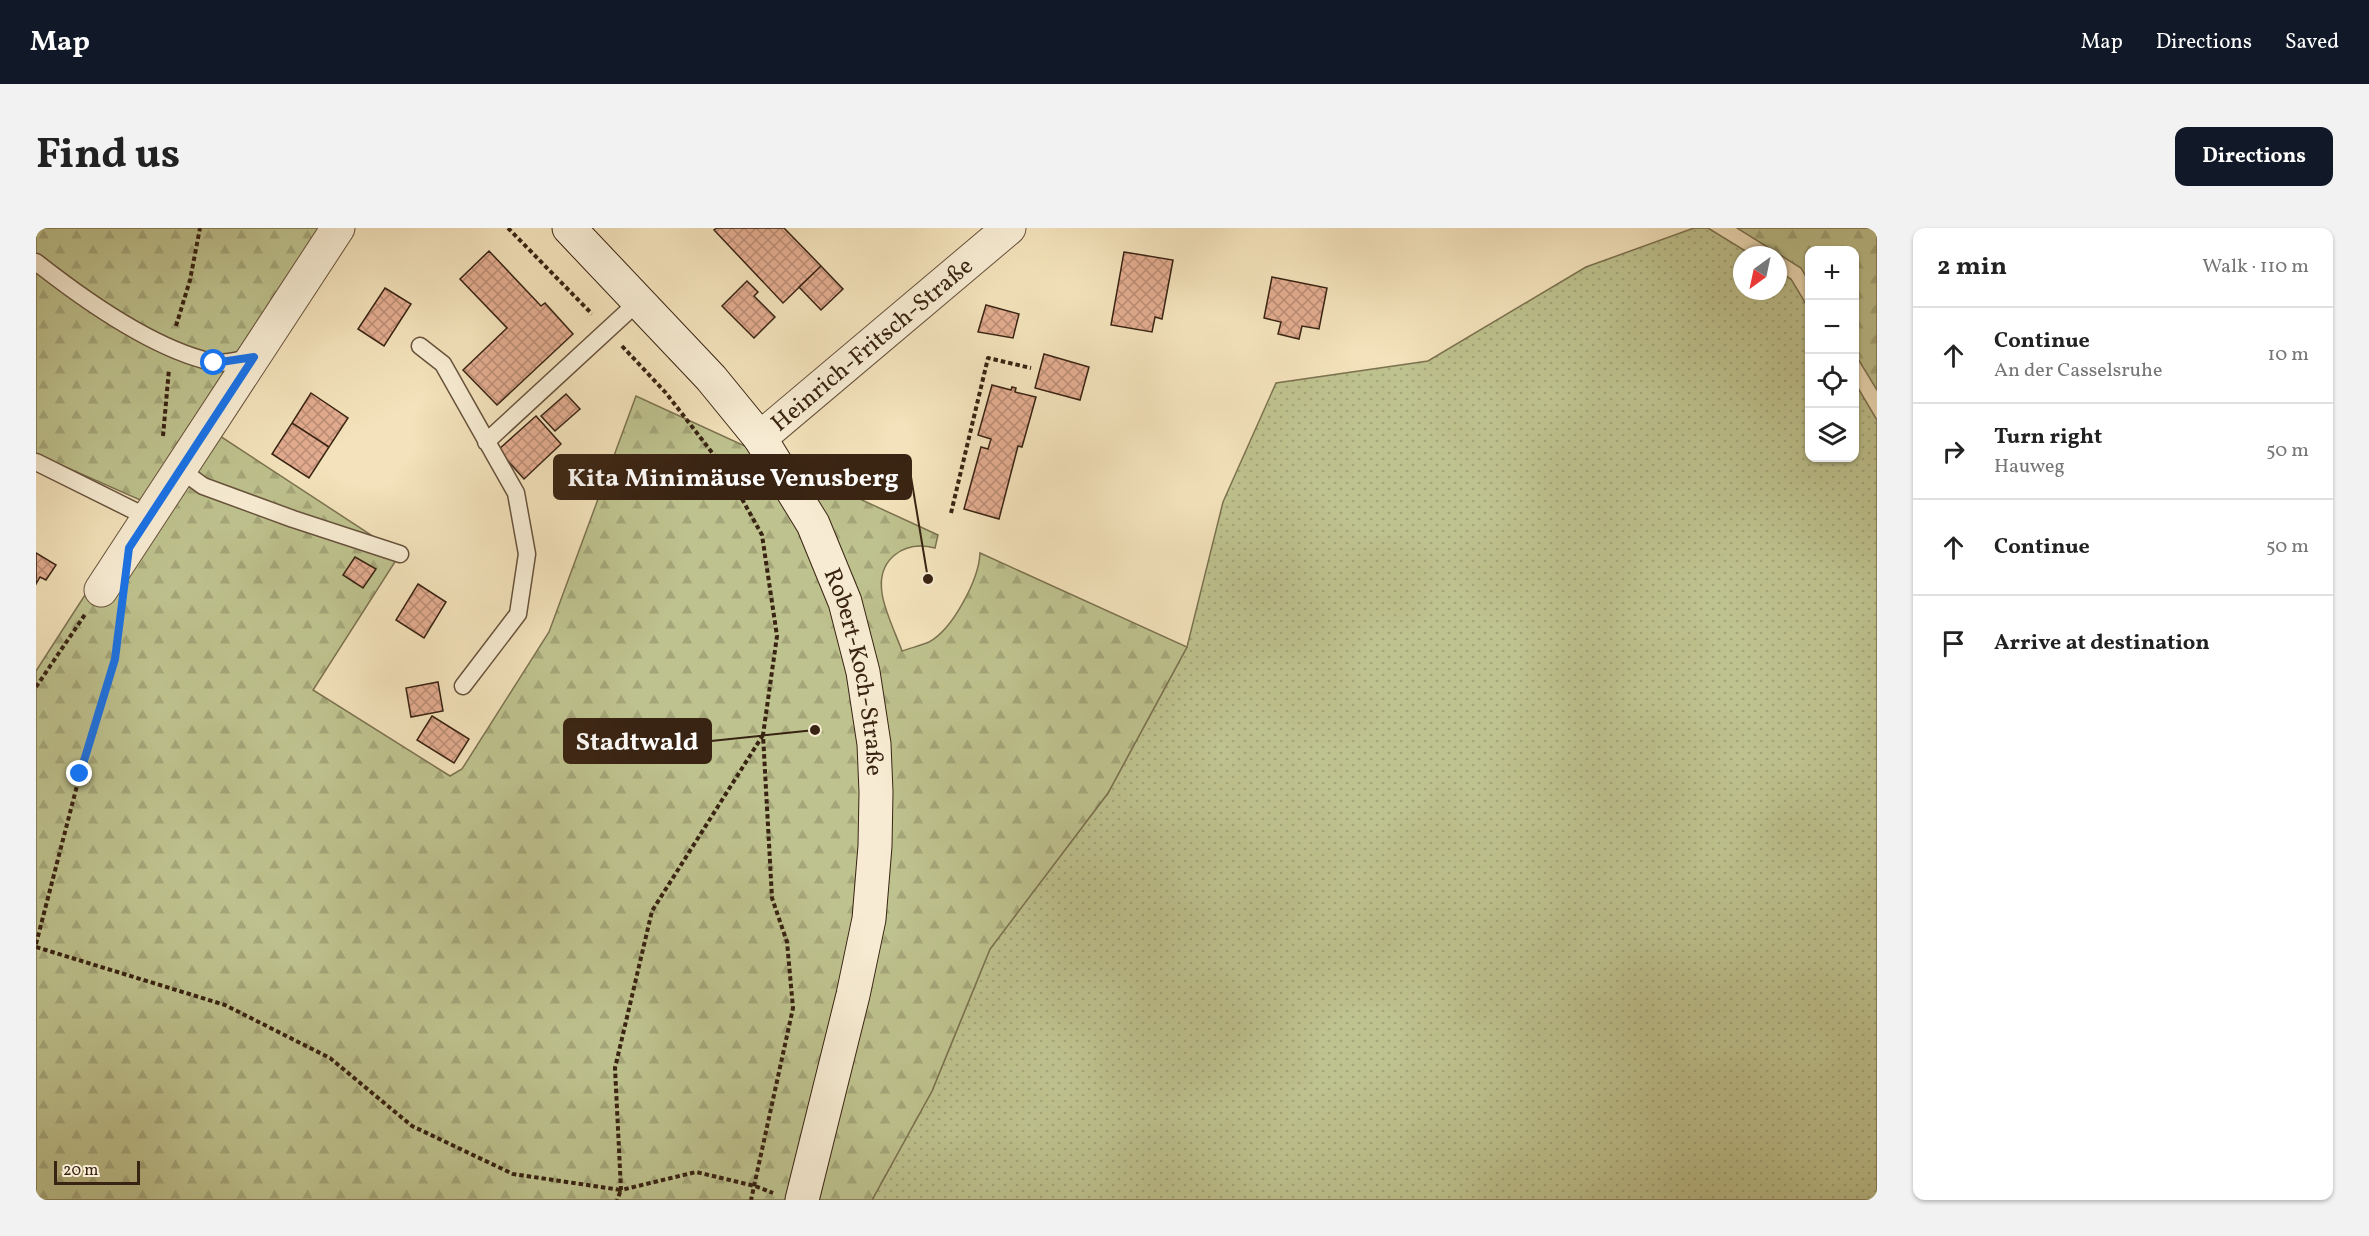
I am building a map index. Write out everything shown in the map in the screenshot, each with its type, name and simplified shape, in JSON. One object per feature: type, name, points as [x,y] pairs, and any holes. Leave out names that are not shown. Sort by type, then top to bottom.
[{"type":"street","points":[[112,597],[149,518],[338,228]]},
{"type":"street","name":"Robert-Koch-Straße","points":[[569,228],[711,378],[760,438],[813,524],[845,602],[863,672],[874,744],[875,836],[869,919],[853,995],[802,1200]]},
{"type":"street","name":"Heinrich-Fritsch-Straße","points":[[760,438],[1009,228]]},
{"type":"lane","points":[[36,262],[120,320],[170,347],[214,363],[254,357]]},
{"type":"lane","points":[[486,442],[639,301]]},
{"type":"lane","points":[[420,346],[443,364],[516,493],[527,554],[518,614],[463,686]]},
{"type":"lane","points":[[36,462],[149,518]]},
{"type":"lane","points":[[181,471],[203,486],[293,519],[400,554]]},
{"type":"path","points":[[508,228],[666,393],[727,472],[762,534],[777,636],[763,735],[772,898],[787,942],[793,1008],[751,1200]]},
{"type":"path","points":[[951,513],[988,358],[1032,368]]},
{"type":"path","points":[[112,597],[115,659],[80,774],[36,945],[225,1005],[330,1058],[412,1126],[513,1174],[621,1190],[696,1172],[755,1186]]},
{"type":"path","points":[[36,687],[112,597]]},
{"type":"path","points":[[616,1200],[621,1190],[615,1068],[652,911],[763,735]]},
{"type":"green space","points":[[36,228],[322,228],[197,421],[400,554],[313,690],[450,776],[462,769],[549,632],[636,396],[938,535],[935,548],[924,546],[903,550],[888,562],[884,570],[883,600],[902,651],[929,642],[947,626],[970,589],[979,564],[980,553],[1187,647],[1108,793],[990,949],[932,1091],[872,1200],[36,1200],[36,671],[145,502],[36,454]]},
{"type":"green space","points":[[1694,228],[1708,228],[1737,246],[1733,246],[1733,300],[1787,300],[1787,277],[1791,279],[1805,302],[1805,462],[1859,462],[1859,390],[1877,420],[1877,1200],[872,1200],[932,1091],[990,949],[1108,793],[1187,647],[1223,502],[1276,383],[1428,361],[1586,267]]},
{"type":"green space","points":[[1737,228],[1877,228],[1877,390],[1859,361],[1859,246],[1805,246],[1805,275],[1801,268],[1787,259],[1787,246],[1766,246]]},
{"type":"building","points":[[717,228],[784,228],[821,266],[783,303],[714,230]]},
{"type":"building","points":[[489,251],[541,306],[545,303],[573,334],[497,405],[463,370],[507,328],[460,279]]},
{"type":"building","points":[[1124,252],[1173,260],[1162,319],[1155,317],[1152,332],[1111,325]]},
{"type":"building","points":[[821,266],[843,289],[821,310],[799,287]]},
{"type":"building","points":[[1272,277],[1327,288],[1319,329],[1302,326],[1299,339],[1278,334],[1281,322],[1264,318]]},
{"type":"building","points":[[747,281],[758,292],[754,296],[775,317],[754,338],[722,306]]},
{"type":"building","points":[[385,288],[411,304],[384,346],[358,329]]},
{"type":"building","points":[[986,305],[1019,314],[1013,338],[978,332]]},
{"type":"building","points":[[1044,354],[1089,367],[1080,400],[1035,388]]},
{"type":"building","points":[[992,385],[1011,390],[1012,387],[1016,388],[1015,392],[1036,397],[1022,447],[1018,446],[999,519],[964,509],[981,447],[988,449],[991,439],[978,435]]},
{"type":"building","points":[[311,393],[348,418],[329,447],[292,423]]},
{"type":"building","points":[[566,394],[580,409],[555,431],[541,416]]},
{"type":"building","points":[[536,416],[561,444],[524,479],[498,450]]},
{"type":"building","points":[[292,423],[329,447],[309,478],[272,454]]},
{"type":"building","points":[[36,553],[56,565],[46,580],[40,577],[36,584]]},
{"type":"building","points":[[355,557],[376,569],[363,588],[343,575]]},
{"type":"building","points":[[418,584],[446,602],[424,638],[396,620]]},
{"type":"building","points":[[438,682],[443,711],[411,717],[406,688]]},
{"type":"building","points":[[432,716],[469,739],[454,763],[417,740]]},
{"type":"place","name":"Kita Minimäuse Venusberg","points":[[928,579]]},
{"type":"place","name":"Stadtwald","points":[[815,730]]},
{"type":"route","points":[[80,774],[115,659],[129,548],[254,357],[214,363]]}]
